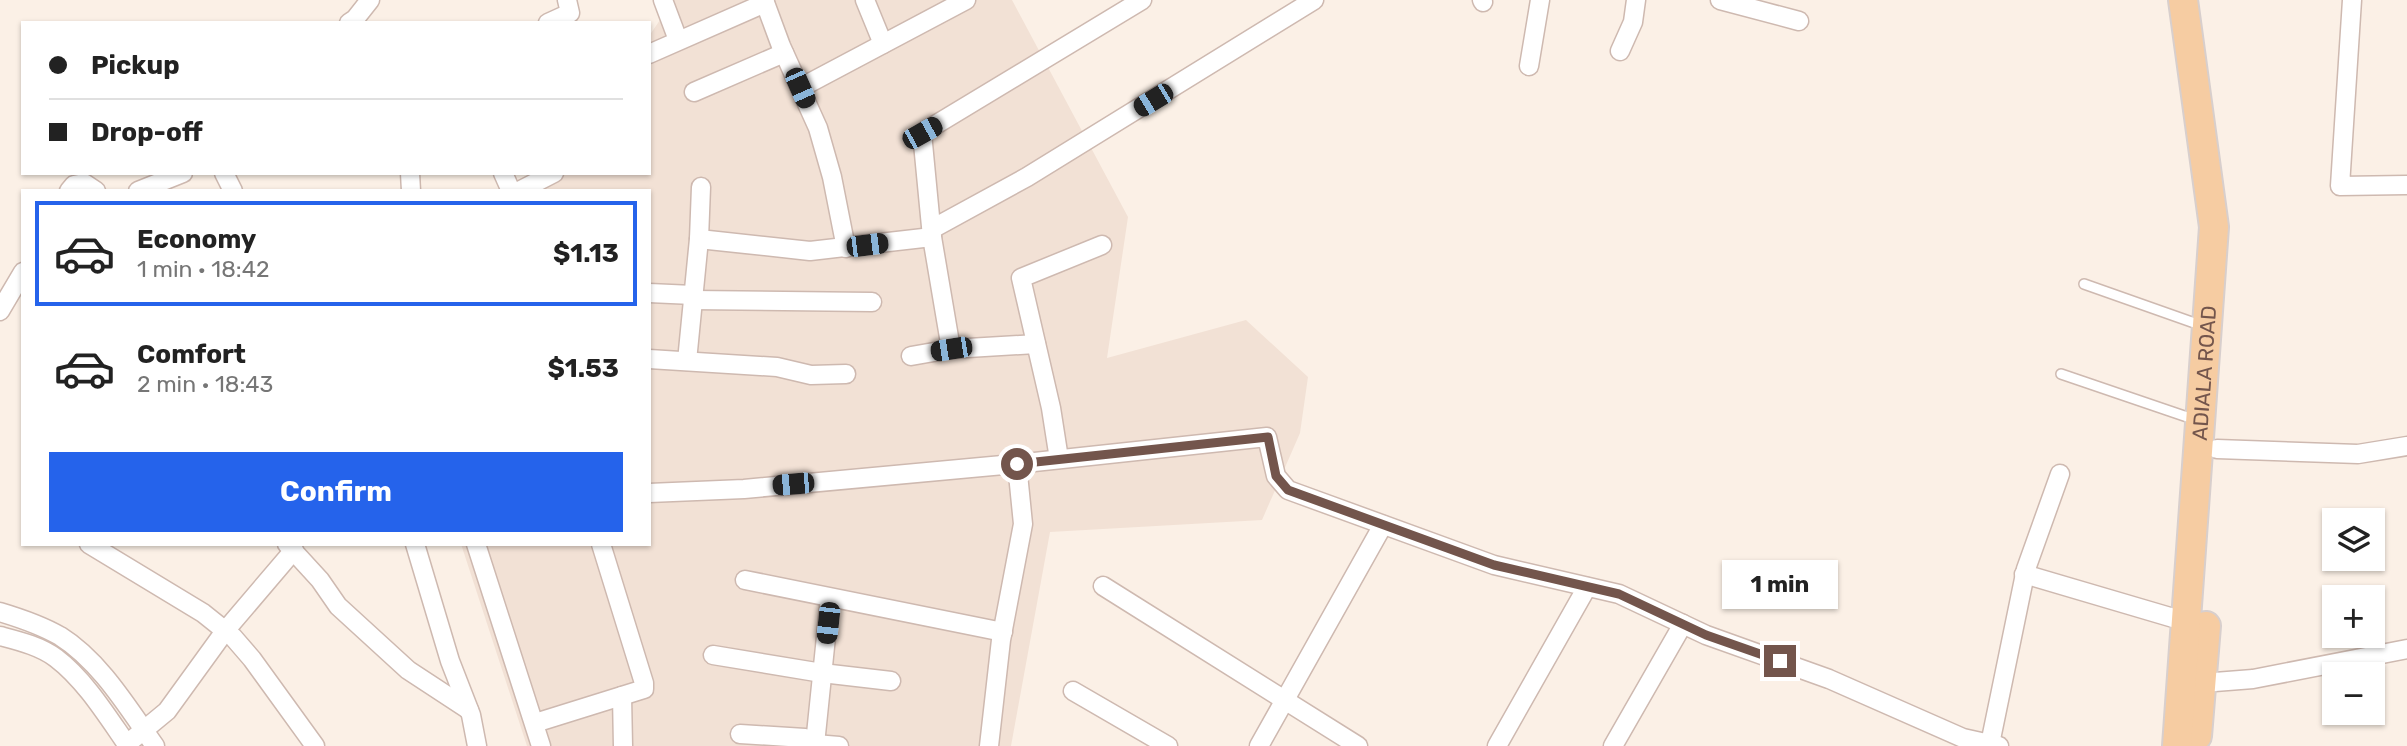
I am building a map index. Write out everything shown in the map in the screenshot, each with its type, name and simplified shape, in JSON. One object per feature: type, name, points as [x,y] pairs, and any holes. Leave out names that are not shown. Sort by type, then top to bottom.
[{"type":"main road","name":"ADIALA ROAD","points":[[2177,746],[2214,227],[2183,0]]},
{"type":"main road","name":"ADIALA ROAD","points":[[2196,746],[2233,224],[2201,0]]},
{"type":"street","points":[[352,21],[370,0]]},
{"type":"street","points":[[552,21],[570,13],[567,0]]},
{"type":"street","points":[[663,0],[678,40]]},
{"type":"street","points":[[866,0],[883,44]]},
{"type":"street","points":[[951,349],[932,233],[922,133],[1142,0]]},
{"type":"street","points":[[699,239],[810,251],[846,248],[932,233],[1314,0]]},
{"type":"street","points":[[1529,66],[1540,0]]},
{"type":"street","points":[[1620,51],[1633,22],[1636,0]]},
{"type":"street","points":[[1720,0],[1799,21]]},
{"type":"street","points":[[2351,0],[2340,186],[2407,185]]},
{"type":"street","points":[[651,53],[765,1],[784,52],[818,128],[832,177],[846,248]]},
{"type":"street","points":[[800,88],[963,1]]},
{"type":"street","points":[[694,92],[784,52]]},
{"type":"street","points":[[143,189],[178,175]]},
{"type":"street","points":[[523,189],[550,175]]},
{"type":"street","points":[[71,189],[74,185],[84,183],[93,189]]},
{"type":"street","points":[[687,361],[699,239],[701,187]]},
{"type":"street","points":[[1059,459],[1051,408],[1021,278],[1102,245]]},
{"type":"street","points":[[0,311],[21,275]]},
{"type":"street","points":[[651,293],[693,298],[872,302]]},
{"type":"street","points":[[911,356],[951,349],[1036,344]]},
{"type":"street","points":[[651,359],[777,367],[811,375],[846,374]]},
{"type":"street","points":[[651,493],[744,489],[1268,437],[1276,476],[1288,490],[1494,565],[1619,594],[1706,635],[1829,679],[1963,738],[1994,745],[2025,574],[2060,474]]},
{"type":"street","points":[[2217,449],[2358,454],[2407,446]]},
{"type":"street","points":[[989,746],[1003,632],[1023,524],[1017,464]]},
{"type":"street","points":[[1259,746],[1383,525]]},
{"type":"street","points":[[92,546],[203,613],[225,631],[253,659],[315,746]]},
{"type":"street","points":[[416,546],[450,661],[469,710],[477,746]]},
{"type":"street","points":[[477,546],[541,746]]},
{"type":"street","points":[[535,723],[643,689],[644,683],[602,546]]},
{"type":"street","points":[[0,636],[26,643],[54,657],[75,676],[128,745],[167,710],[290,547],[338,606],[408,670],[469,710]]},
{"type":"street","points":[[2025,574],[2187,622]]},
{"type":"street","points":[[745,580],[1003,632]]},
{"type":"street","points":[[1103,586],[1358,746]]},
{"type":"street","points":[[1497,746],[1587,587]]},
{"type":"street","points":[[815,744],[830,598]]},
{"type":"street","points":[[0,612],[28,621],[61,637],[91,663],[122,699],[155,746]]},
{"type":"street","points":[[1613,746],[1683,624]]},
{"type":"street","points":[[2202,683],[2253,680],[2407,649]]},
{"type":"street","points":[[713,655],[891,681]]},
{"type":"street","points":[[1073,691],[1168,746]]},
{"type":"street","points":[[622,696],[623,746]]},
{"type":"street","points":[[740,734],[804,738],[815,744],[839,746]]},
{"type":"lane","points":[[2084,284],[2207,328]]},
{"type":"lane","points":[[2061,374],[2201,422]]},
{"type":"shaded area","points":[[658,0],[1012,0],[1128,217],[1107,358],[1246,320],[1308,377],[1300,433],[1262,520],[1050,532],[1011,746],[527,746],[462,546],[651,546],[651,189],[531,189],[548,175],[651,175],[651,33],[669,7]]},
{"type":"route","points":[[1017,464],[1268,437],[1276,476],[1288,490],[1494,565],[1619,594],[1706,635],[1780,661]]}]
